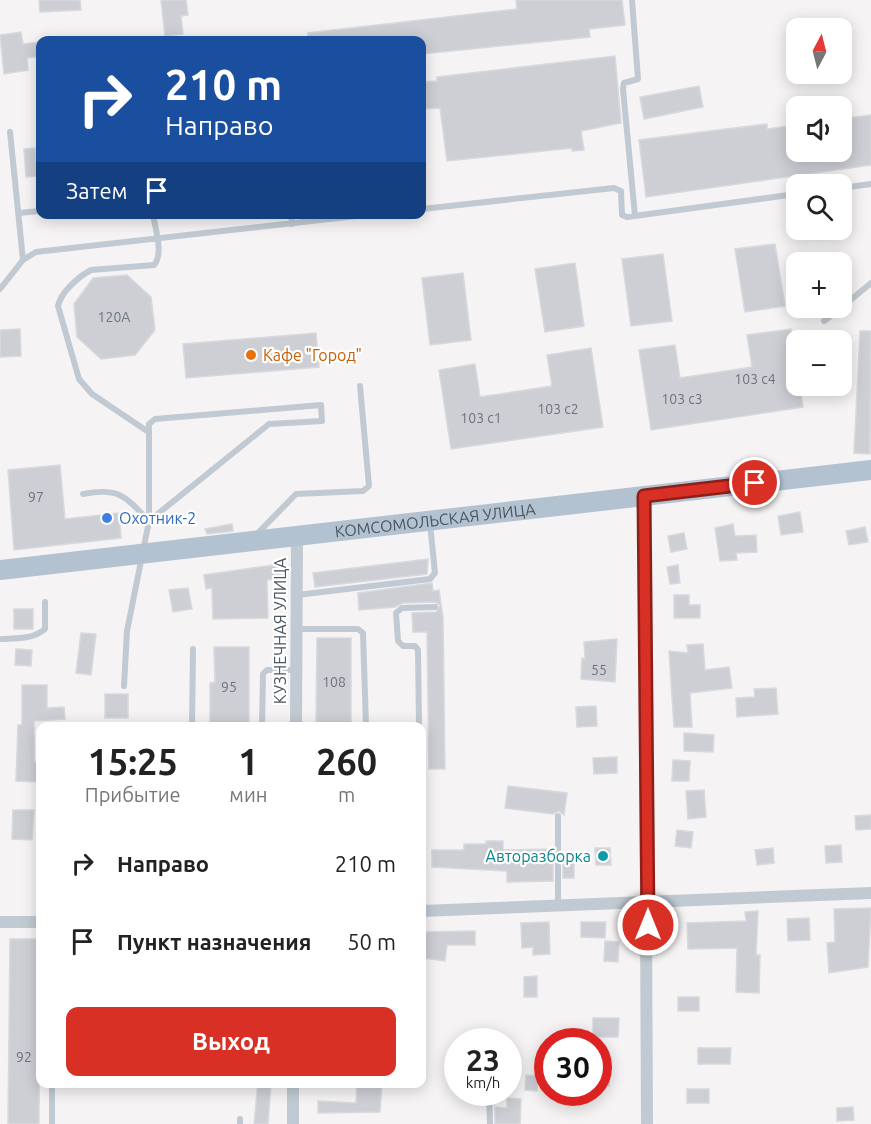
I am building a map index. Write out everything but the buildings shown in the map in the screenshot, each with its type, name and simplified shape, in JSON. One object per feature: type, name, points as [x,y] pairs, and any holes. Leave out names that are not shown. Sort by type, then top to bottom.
[{"type":"main road","name":"КОМСОМОЛЬСКАЯ УЛИЦА","points":[[0,570],[871,470]]},
{"type":"street","points":[[644,496],[648,903],[647,1124]]},
{"type":"street","name":"КУЗНЕЧНАЯ УЛИЦА","points":[[296,722],[297,537]]},
{"type":"street","points":[[426,911],[871,893]]},
{"type":"street","points":[[0,922],[36,922]]},
{"type":"street","points":[[293,1088],[293,1124]]},
{"type":"lane","points":[[633,0],[638,79],[624,83],[623,89],[635,216]]},
{"type":"lane","points":[[10,132],[23,260]]},
{"type":"lane","points":[[852,187],[871,184]]},
{"type":"lane","points":[[426,209],[614,188],[621,191],[622,215],[635,216],[786,195]]},
{"type":"lane","points":[[18,213],[36,211]]},
{"type":"lane","points":[[147,431],[92,394],[79,379],[58,306],[60,297],[83,274],[91,270],[154,265],[158,261],[159,250],[154,219]]},
{"type":"lane","points":[[292,219],[292,224]]},
{"type":"lane","points":[[0,289],[23,260],[36,252],[333,219]]},
{"type":"lane","points":[[852,298],[871,283]]},
{"type":"lane","points":[[824,321],[828,318]]},
{"type":"lane","points":[[249,542],[296,494],[363,491],[369,486],[360,386]]},
{"type":"lane","points":[[124,686],[127,631],[149,521],[147,431],[155,419],[321,405],[322,421],[269,424],[149,521]]},
{"type":"lane","points":[[83,494],[103,490],[123,494],[149,521]]},
{"type":"lane","points":[[296,595],[430,579],[435,573],[430,522]]},
{"type":"lane","points":[[0,639],[30,638],[39,634],[45,629],[45,602]]},
{"type":"lane","points":[[419,722],[418,650],[415,645],[403,646],[398,641],[396,613],[402,608],[435,607]]},
{"type":"lane","points":[[296,629],[358,629],[363,633],[366,722]]},
{"type":"lane","points":[[192,722],[193,649]]},
{"type":"lane","points":[[262,722],[263,674],[267,670],[296,670]]},
{"type":"lane","points":[[558,816],[558,905]]},
{"type":"lane","points":[[52,1088],[52,1124]]},
{"type":"lane","points":[[489,1106],[490,1124]]},
{"type":"place","name":"Кафе \"Город\"","points":[[251,355]]},
{"type":"place","name":"Охотник-2","points":[[107,518]]},
{"type":"place","name":"Авторазборка","points":[[603,856]]},
{"type":"route","points":[[648,925],[644,496],[755,483]]}]
